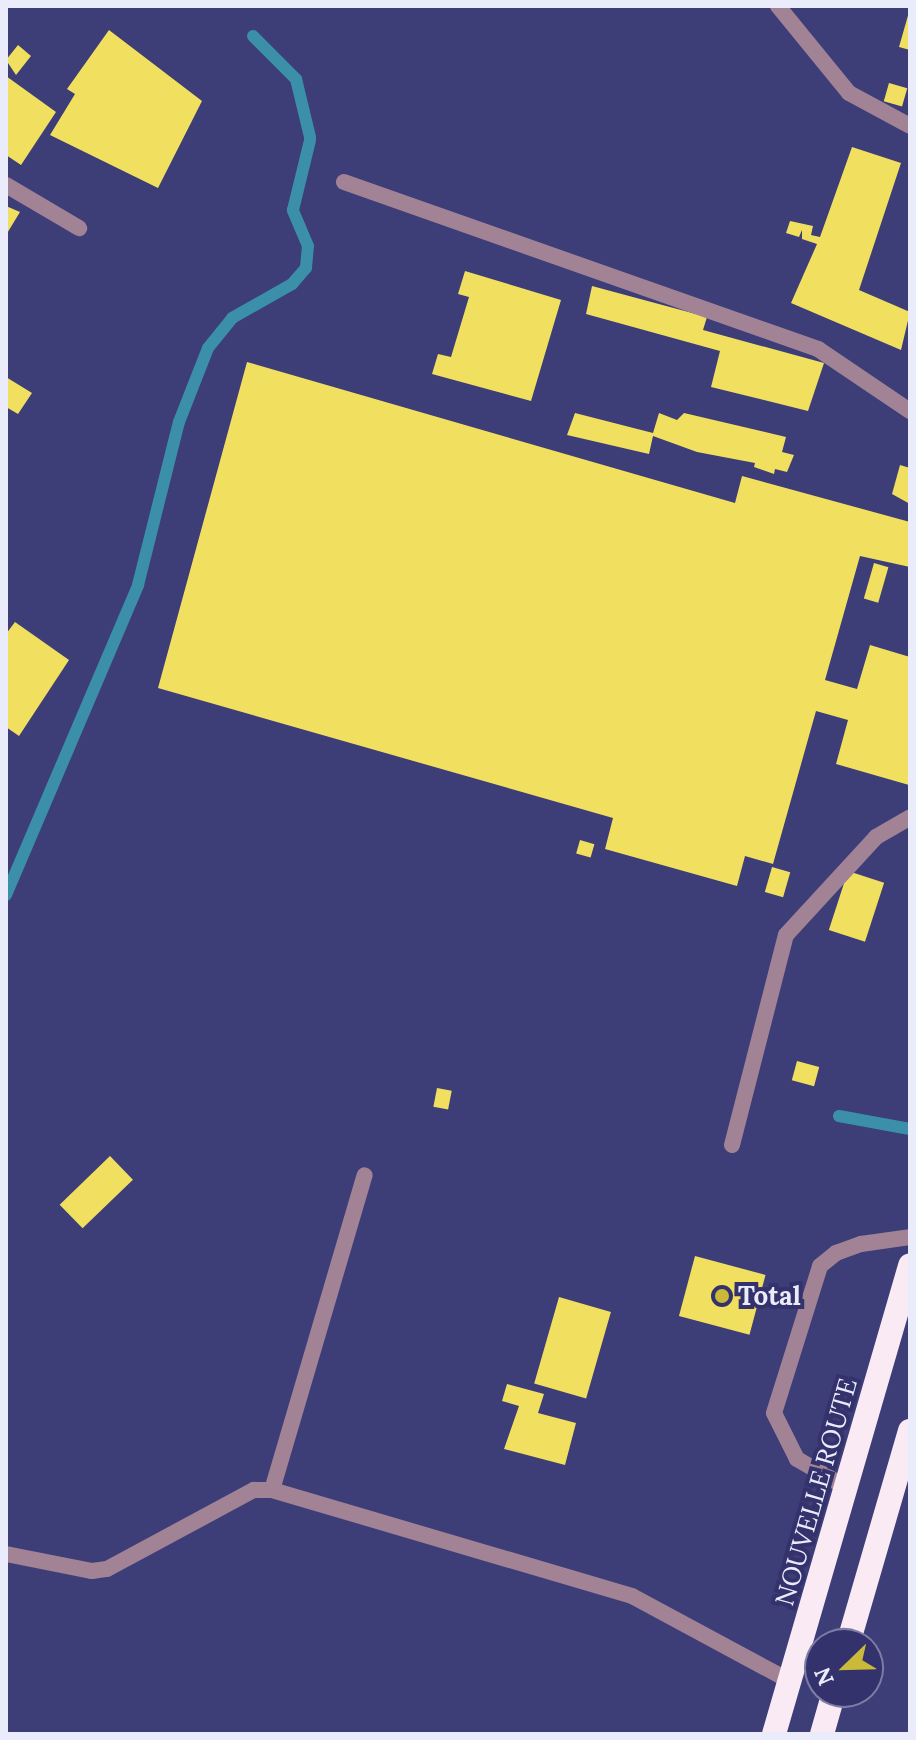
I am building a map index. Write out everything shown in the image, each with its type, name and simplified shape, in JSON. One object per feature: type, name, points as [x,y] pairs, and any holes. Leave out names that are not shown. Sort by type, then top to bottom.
[{"type":"highway","name":"NOUVELLE ROUTE","points":[[774,1734],[910,1265]]},
{"type":"highway","points":[[853,1628],[910,1431]]},
{"type":"highway","points":[[822,1734],[829,1708]]},
{"type":"street","points":[[778,6],[849,93],[910,126]]},
{"type":"street","points":[[344,182],[818,349],[910,411]]},
{"type":"street","points":[[6,185],[79,228]]},
{"type":"street","points":[[732,1145],[786,935],[876,837],[910,817]]},
{"type":"street","points":[[272,1490],[365,1175]]},
{"type":"street","points":[[847,1488],[797,1459],[774,1413],[820,1266],[836,1253],[861,1244],[910,1237]]},
{"type":"street","points":[[6,1554],[92,1571],[107,1569],[254,1490],[272,1490],[632,1596],[790,1681]]},
{"type":"building","points":[[910,12],[910,50],[899,47]]},
{"type":"building","points":[[109,30],[202,101],[158,188],[50,135],[75,94],[67,89]]},
{"type":"building","points":[[18,45],[31,56],[16,75],[6,60]]},
{"type":"building","points":[[6,76],[56,112],[21,165],[6,155]]},
{"type":"building","points":[[889,83],[907,88],[902,107],[884,101]]},
{"type":"building","points":[[852,147],[901,163],[859,290],[910,312],[901,350],[791,303],[817,244],[802,239],[802,230],[799,237],[786,233],[790,221],[813,226],[811,235],[820,237]]},
{"type":"building","points":[[6,206],[20,212],[6,235]]},
{"type":"building","points":[[465,271],[561,300],[531,401],[432,374],[438,354],[451,357],[469,297],[458,294]]},
{"type":"building","points":[[592,286],[707,317],[703,330],[824,363],[808,411],[711,387],[720,351],[586,314]]},
{"type":"building","points":[[247,362],[735,503],[742,476],[910,522],[910,567],[860,556],[825,680],[857,689],[870,645],[910,657],[909,785],[836,764],[848,720],[816,711],[773,864],[745,856],[737,886],[605,849],[613,818],[158,688]]},
{"type":"building","points":[[6,377],[32,393],[18,414],[6,407]]},
{"type":"building","points":[[575,413],[653,433],[659,413],[677,420],[684,413],[786,437],[782,452],[794,455],[787,472],[775,469],[774,474],[754,467],[755,463],[697,452],[653,436],[649,454],[567,435]]},
{"type":"building","points":[[900,465],[910,468],[910,504],[892,494]]},
{"type":"building","points":[[874,563],[888,567],[878,603],[864,599]]},
{"type":"building","points":[[15,622],[69,660],[19,736],[6,727],[6,634]]},
{"type":"building","points":[[580,840],[594,844],[591,858],[576,853]]},
{"type":"building","points":[[772,867],[790,872],[783,897],[765,892]]},
{"type":"building","points":[[848,871],[884,883],[865,942],[829,930]]},
{"type":"building","points":[[797,1061],[819,1067],[814,1086],[792,1080]]},
{"type":"building","points":[[437,1088],[452,1091],[448,1110],[433,1107]]},
{"type":"building","points":[[110,1156],[133,1180],[83,1228],[60,1205]]},
{"type":"building","name":"Total","points":[[695,1256],[766,1275],[749,1335],[679,1316]]},
{"type":"building","points":[[559,1297],[611,1312],[586,1398],[534,1384]]},
{"type":"building","points":[[507,1384],[544,1394],[538,1413],[576,1423],[565,1465],[504,1449],[519,1406],[502,1401]]},
{"type":"waterway","points":[[253,36],[296,79],[310,137]]},
{"type":"waterway","points":[[6,895],[138,585],[179,422],[208,348],[232,318],[292,284],[306,268],[308,246],[293,210],[310,140]]},
{"type":"waterway","points":[[839,1116],[910,1129]]},
{"type":"place","name":"Total","points":[[722,1296]]}]
